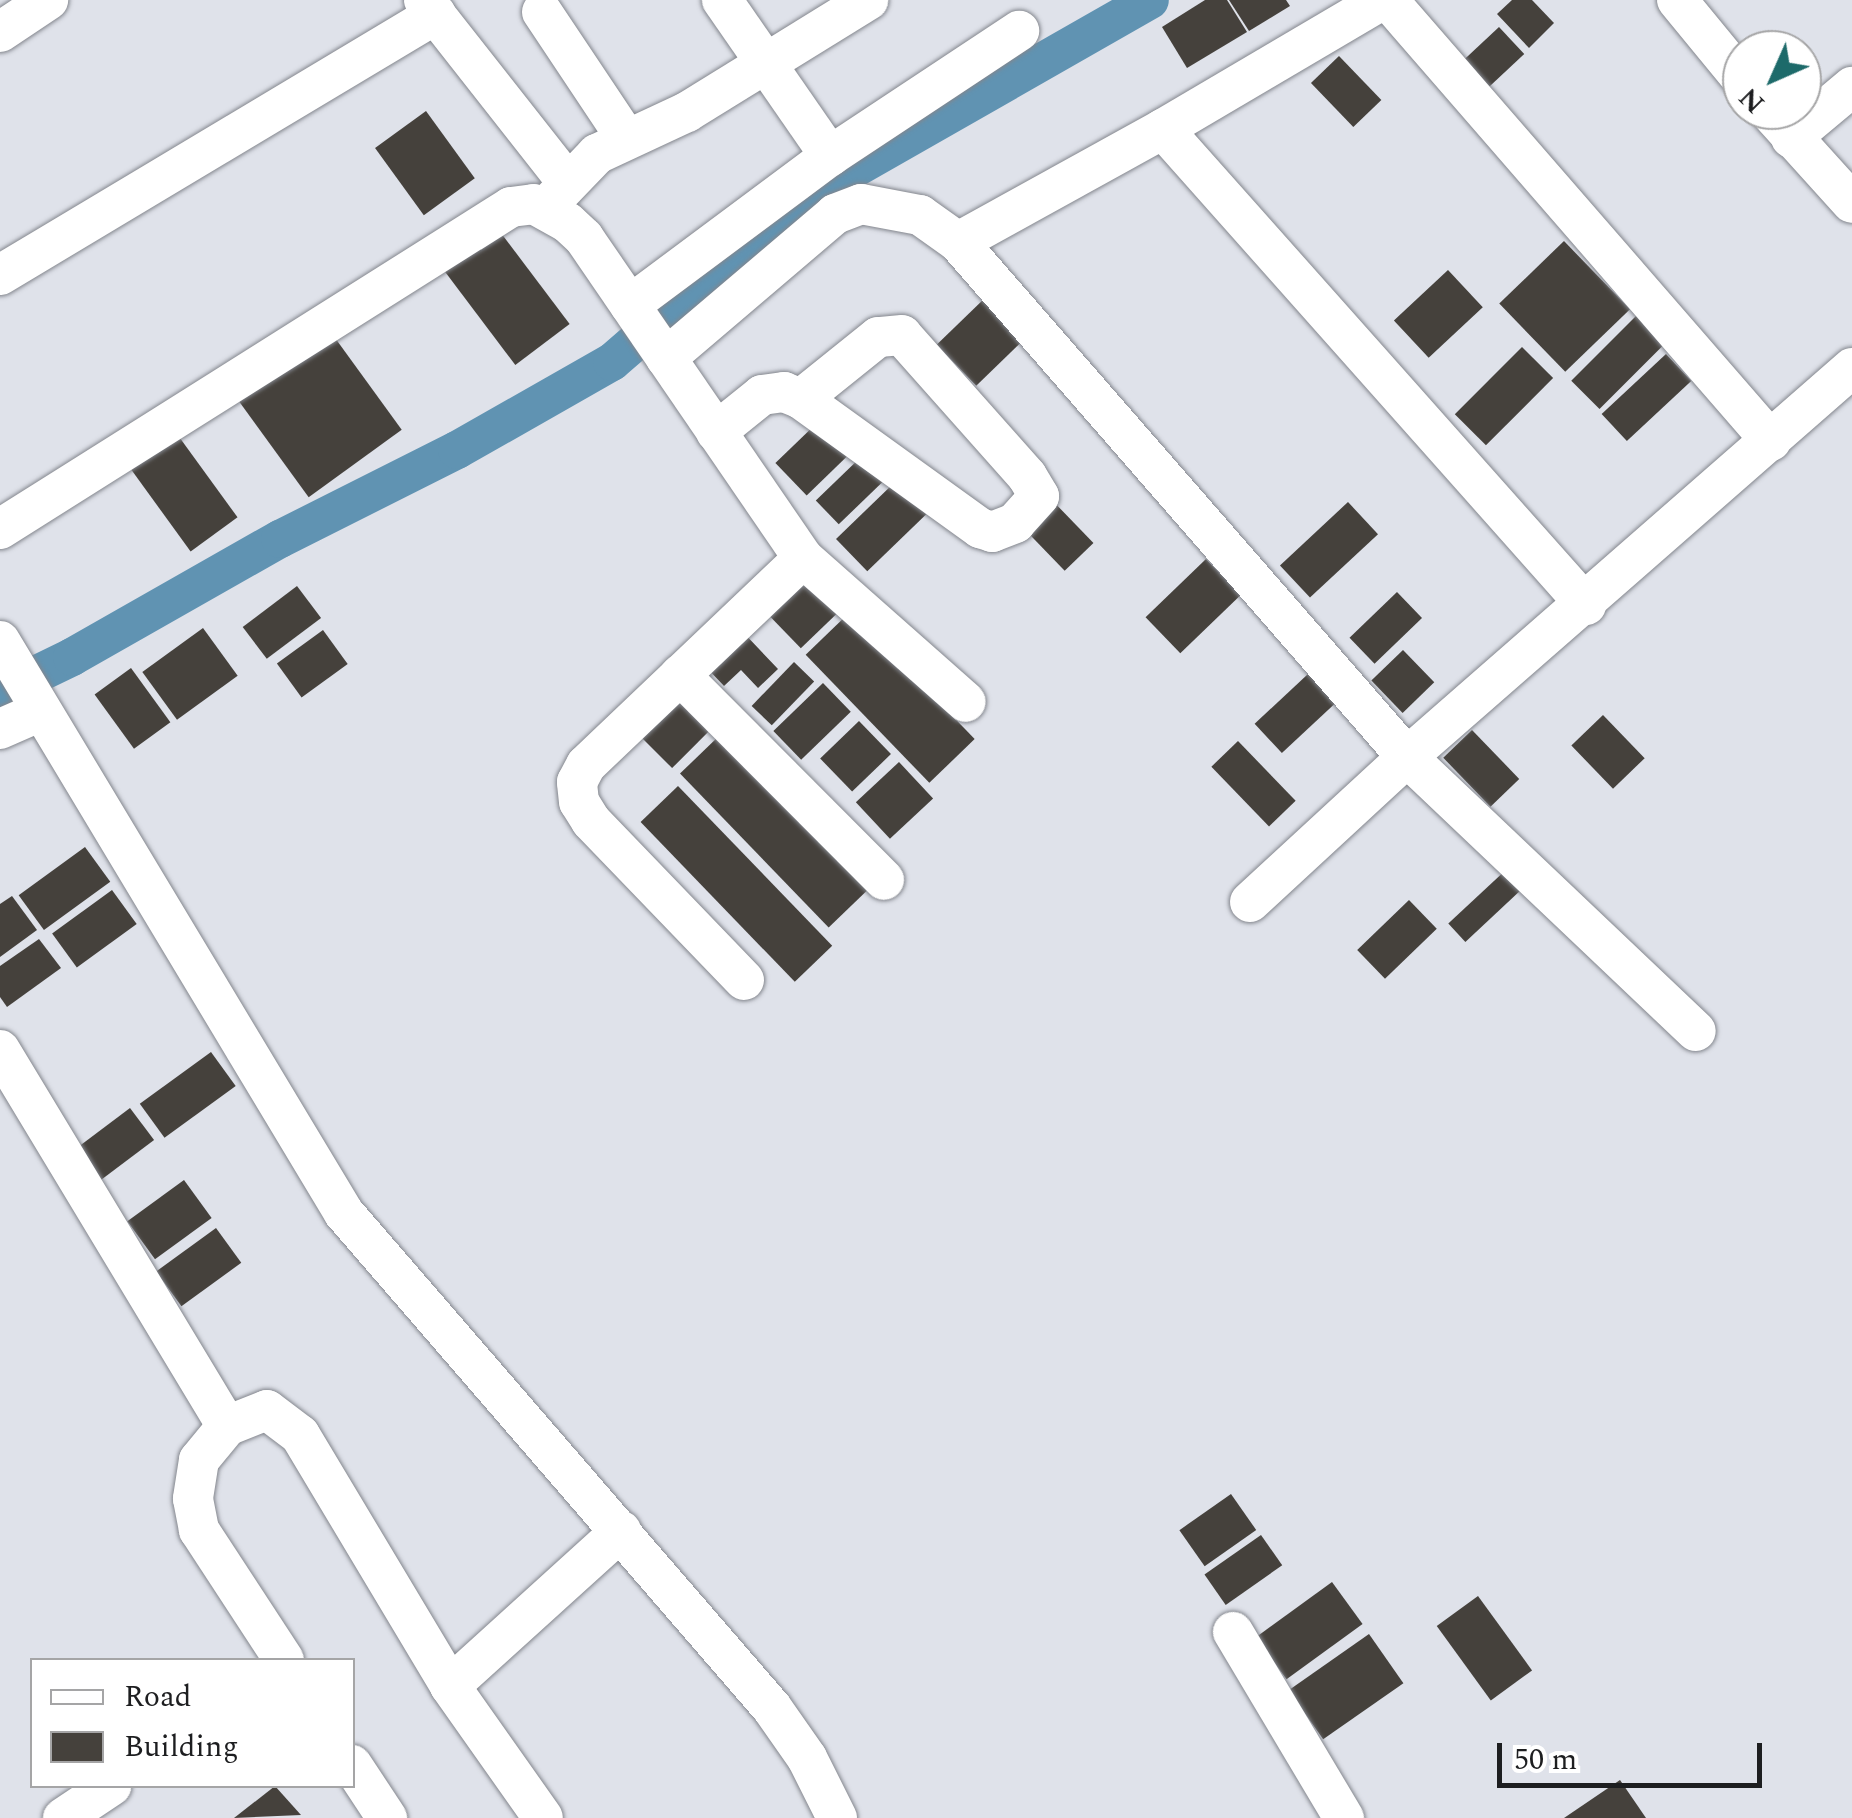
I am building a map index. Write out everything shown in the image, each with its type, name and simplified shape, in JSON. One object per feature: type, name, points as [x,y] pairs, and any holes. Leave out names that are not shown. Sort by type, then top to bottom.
[{"type":"street","points":[[0,32],[48,0]]},
{"type":"street","points":[[722,0],[830,156]]},
{"type":"street","points":[[0,529],[511,207],[556,194],[597,154],[663,125],[868,0]]},
{"type":"street","points":[[958,242],[1385,0],[1771,440]]},
{"type":"street","points":[[1676,0],[1722,55]]},
{"type":"street","points":[[0,275],[430,7],[802,558],[966,702]]},
{"type":"street","points":[[542,12],[626,138]]},
{"type":"street","points":[[631,306],[830,156],[1019,30]]},
{"type":"street","points":[[1822,102],[1852,87]]},
{"type":"street","points":[[1163,129],[1586,605]]},
{"type":"street","points":[[1785,130],[1852,203]]},
{"type":"street","points":[[665,356],[835,214],[861,204],[920,214],[958,242],[1407,757],[1696,1031]]},
{"type":"street","points":[[716,432],[773,390],[801,398],[980,528],[992,532],[1015,523],[1039,496],[1027,476],[902,335],[878,337],[801,398]]},
{"type":"street","points":[[1250,902],[1407,757],[1586,605],[1852,368]]},
{"type":"street","points":[[744,980],[591,821],[579,802],[577,782],[586,765],[802,558]]},
{"type":"street","points":[[0,640],[38,710],[344,1214],[772,1708],[807,1758],[837,1818]]},
{"type":"street","points":[[680,676],[884,880]]},
{"type":"street","points":[[0,729],[38,710]]},
{"type":"street","points":[[0,1050],[227,1426]]},
{"type":"street","points":[[283,1658],[198,1530],[194,1499],[198,1460],[227,1426],[267,1410],[300,1435],[450,1686],[543,1818]]},
{"type":"street","points":[[450,1686],[621,1531]]},
{"type":"street","points":[[1233,1632],[1344,1818]]},
{"type":"street","points":[[355,1770],[387,1818]]},
{"type":"street","points":[[63,1818],[108,1788]]},
{"type":"building","points":[[1205,0],[1227,0],[1247,32],[1187,68],[1162,27]]},
{"type":"building","points":[[1229,0],[1286,0],[1290,6],[1249,31]]},
{"type":"building","points":[[1512,0],[1532,0],[1554,23],[1529,48],[1497,14]]},
{"type":"building","points":[[1499,27],[1524,54],[1488,87],[1463,60]]},
{"type":"building","points":[[1339,56],[1381,100],[1353,127],[1311,83]]},
{"type":"building","points":[[426,111],[475,178],[424,215],[375,148]]},
{"type":"building","points":[[495,225],[570,324],[515,365],[441,266]]},
{"type":"building","points":[[1564,241],[1630,309],[1565,372],[1499,304]]},
{"type":"building","points":[[1448,270],[1483,307],[1429,358],[1394,320]]},
{"type":"building","points":[[987,296],[1027,337],[976,386],[937,345]]},
{"type":"building","points":[[1637,315],[1665,343],[1600,409],[1571,381]]},
{"type":"building","points":[[330,331],[402,430],[309,497],[237,399]]},
{"type":"building","points":[[1522,347],[1553,378],[1486,445],[1455,414]]},
{"type":"building","points":[[1666,354],[1691,381],[1627,441],[1602,414]]},
{"type":"building","points":[[820,420],[851,452],[807,495],[775,463]]},
{"type":"building","points":[[177,434],[238,517],[191,551],[130,468]]},
{"type":"building","points":[[864,454],[887,478],[839,524],[816,501]]},
{"type":"building","points":[[895,482],[926,514],[867,571],[836,539]]},
{"type":"building","points":[[1049,497],[1093,543],[1065,571],[1020,525]]},
{"type":"building","points":[[1348,502],[1378,534],[1310,598],[1280,565]]},
{"type":"building","points":[[1206,559],[1241,595],[1180,653],[1146,617]]},
{"type":"building","points":[[805,572],[841,609],[801,648],[765,611]]},
{"type":"building","points":[[297,586],[321,618],[267,659],[243,627]]},
{"type":"building","points":[[1397,592],[1422,618],[1375,664],[1350,638]]},
{"type":"building","points":[[851,611],[975,739],[929,783],[806,655]]},
{"type":"building","points":[[203,628],[238,676],[177,720],[142,672]]},
{"type":"building","points":[[323,630],[348,664],[302,697],[277,664]]},
{"type":"building","points":[[741,630],[778,669],[758,688],[741,670],[724,686],[704,665]]},
{"type":"building","points":[[1403,650],[1434,682],[1403,713],[1371,681]]},
{"type":"building","points":[[794,662],[814,681],[772,725],[752,706]]},
{"type":"building","points":[[131,668],[170,722],[134,749],[95,694]]},
{"type":"building","points":[[1308,674],[1335,703],[1282,753],[1255,724]]},
{"type":"building","points":[[823,683],[851,712],[801,760],[773,731]]},
{"type":"building","points":[[682,696],[713,727],[672,768],[641,737]]},
{"type":"building","points":[[1603,715],[1645,758],[1613,789],[1571,746]]},
{"type":"building","points":[[859,721],[891,754],[852,792],[820,759]]},
{"type":"building","points":[[1472,730],[1519,779],[1490,807],[1443,758]]},
{"type":"building","points":[[721,734],[870,888],[829,928],[680,774]]},
{"type":"building","points":[[1238,741],[1296,801],[1269,826],[1211,767]]},
{"type":"building","points":[[899,762],[933,799],[890,839],[856,802]]},
{"type":"building","points":[[678,786],[832,946],[795,982],[641,822]]},
{"type":"building","points":[[85,847],[110,882],[44,930],[19,895]]},
{"type":"building","points":[[1509,867],[1526,885],[1465,942],[1448,924]]},
{"type":"building","points":[[112,890],[137,924],[77,967],[52,933]]},
{"type":"building","points":[[12,896],[37,930],[0,957],[0,904]]},
{"type":"building","points":[[1409,900],[1437,929],[1385,979],[1357,950]]},
{"type":"building","points":[[39,939],[61,968],[7,1007],[0,997],[0,966]]},
{"type":"building","points":[[211,1052],[236,1086],[164,1138],[140,1104]]},
{"type":"building","points":[[130,1108],[154,1140],[101,1180],[76,1148]]},
{"type":"building","points":[[184,1180],[212,1218],[155,1259],[127,1221]]},
{"type":"building","points":[[216,1228],[241,1263],[181,1306],[156,1271]]},
{"type":"building","points":[[1231,1494],[1256,1530],[1205,1566],[1179,1530]]},
{"type":"building","points":[[1261,1535],[1282,1565],[1226,1605],[1204,1575]]},
{"type":"building","points":[[1332,1582],[1363,1624],[1287,1679],[1256,1637]]},
{"type":"building","points":[[1478,1596],[1532,1670],[1491,1700],[1437,1626]]},
{"type":"building","points":[[1369,1634],[1403,1683],[1323,1739],[1289,1690]]},
{"type":"building","points":[[1620,1780],[1646,1818],[1564,1818]]},
{"type":"building","points":[[272,1788],[301,1815],[234,1818]]},
{"type":"waterway","points":[[0,692],[72,657],[280,539],[457,450],[612,362],[798,201],[1150,0]]}]
